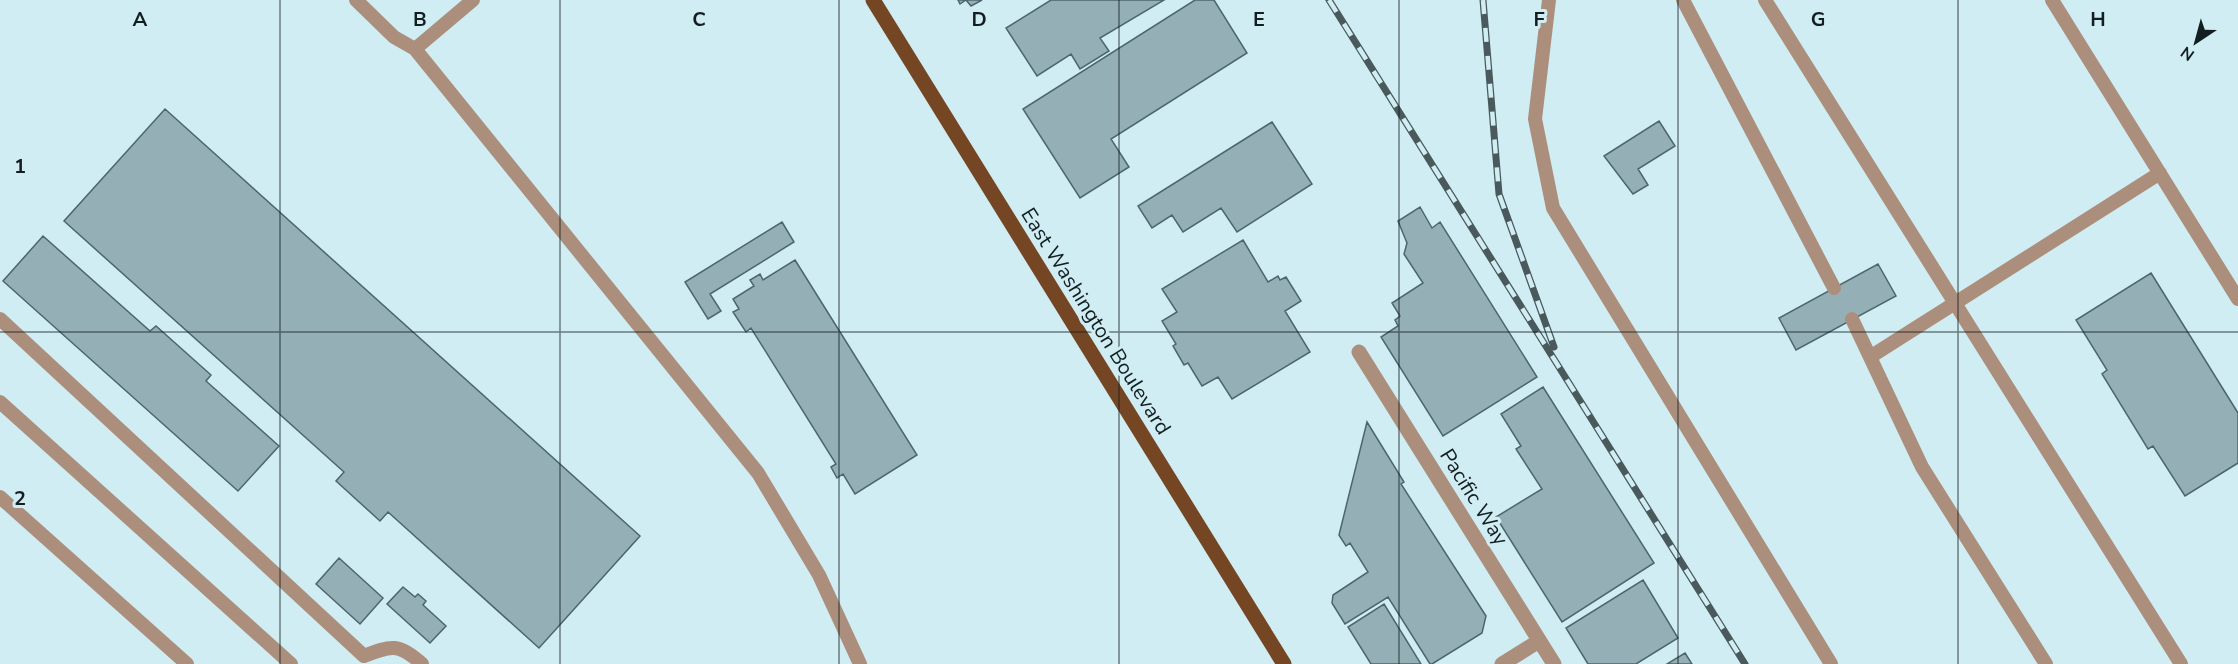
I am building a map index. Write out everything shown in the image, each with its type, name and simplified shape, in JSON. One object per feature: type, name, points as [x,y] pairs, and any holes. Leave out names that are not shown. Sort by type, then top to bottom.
[{"type":"main road","name":"East Washington Boulevard","points":[[873,0],[1284,664]]},
{"type":"street","name":"Pacific Way","points":[[1359,352],[1554,664]]},
{"type":"street","points":[[1502,664],[1539,641]]},
{"type":"lane","points":[[356,0],[394,37],[415,49],[758,473],[819,575],[860,664]]},
{"type":"lane","points":[[415,49],[473,0]]},
{"type":"lane","points":[[1550,0],[1535,120],[1553,208],[1831,664]]},
{"type":"lane","points":[[1683,0],[1834,288]]},
{"type":"lane","points":[[1765,0],[2181,664]]},
{"type":"lane","points":[[2052,0],[2238,299]]},
{"type":"lane","points":[[1870,357],[2160,173]]},
{"type":"lane","points":[[0,319],[365,661],[387,646],[411,654],[422,664]]},
{"type":"lane","points":[[1852,319],[1922,467],[2046,664]]},
{"type":"lane","points":[[0,402],[291,664]]},
{"type":"lane","points":[[0,498],[187,664]]},
{"type":"building","points":[[966,0],[982,0],[971,6]]},
{"type":"building","points":[[1051,0],[1164,0],[1100,38],[1109,51],[1080,69],[1071,54],[1037,76],[1006,28]]},
{"type":"building","points":[[1195,0],[1214,0],[1247,53],[1111,139],[1129,167],[1080,198],[1023,109]]},
{"type":"building","points":[[165,109],[640,536],[539,648],[388,512],[380,521],[336,481],[344,472],[64,221]]},
{"type":"building","points":[[1659,121],[1675,146],[1638,169],[1648,185],[1633,194],[1604,156]]},
{"type":"building","points":[[1272,122],[1312,184],[1237,232],[1221,208],[1183,232],[1172,215],[1152,228],[1138,206]]},
{"type":"building","points":[[1420,207],[1432,228],[1440,222],[1537,377],[1443,436],[1381,337],[1398,326],[1395,320],[1400,316],[1392,303],[1423,283],[1404,254],[1407,243],[1398,221]]},
{"type":"building","points":[[782,222],[794,242],[710,294],[721,311],[708,319],[685,282]]},
{"type":"building","points":[[43,236],[150,331],[156,326],[211,375],[206,381],[279,446],[238,491],[3,281]]},
{"type":"building","points":[[1243,240],[1268,282],[1278,276],[1280,280],[1286,277],[1301,301],[1285,311],[1310,352],[1232,399],[1218,377],[1202,386],[1188,363],[1184,365],[1173,346],[1176,344],[1162,321],[1177,312],[1162,289]]},
{"type":"building","points":[[795,260],[917,455],[855,494],[843,474],[837,478],[831,467],[836,464],[751,328],[746,332],[733,312],[739,309],[733,299],[754,286],[750,280],[760,274],[763,280]]},
{"type":"building","points":[[1878,264],[1896,296],[1796,350],[1779,318]]},
{"type":"building","points":[[2151,273],[2238,413],[2238,463],[2185,496],[2153,446],[2148,449],[2102,374],[2107,370],[2076,320]]},
{"type":"building","points":[[1543,387],[1654,563],[1562,622],[1496,517],[1542,489],[1516,449],[1521,446],[1501,414]]},
{"type":"building","points":[[1367,422],[1404,482],[1401,484],[1486,616],[1482,633],[1432,664],[1388,597],[1345,624],[1332,603],[1333,595],[1368,572],[1350,543],[1346,546],[1339,535]]},
{"type":"building","points":[[339,558],[383,598],[360,624],[316,584]]},
{"type":"building","points":[[1643,580],[1678,638],[1636,664],[1588,664],[1566,628]]},
{"type":"building","points":[[403,587],[415,597],[418,594],[426,601],[423,605],[446,626],[430,643],[387,604]]},
{"type":"building","points":[[1384,604],[1421,664],[1371,664],[1348,627]]},
{"type":"building","points":[[1685,653],[1692,664],[1667,664]]},
{"type":"railway","points":[[1329,0],[1745,664]]},
{"type":"railway","points":[[1483,0],[1499,194],[1554,347]]}]
